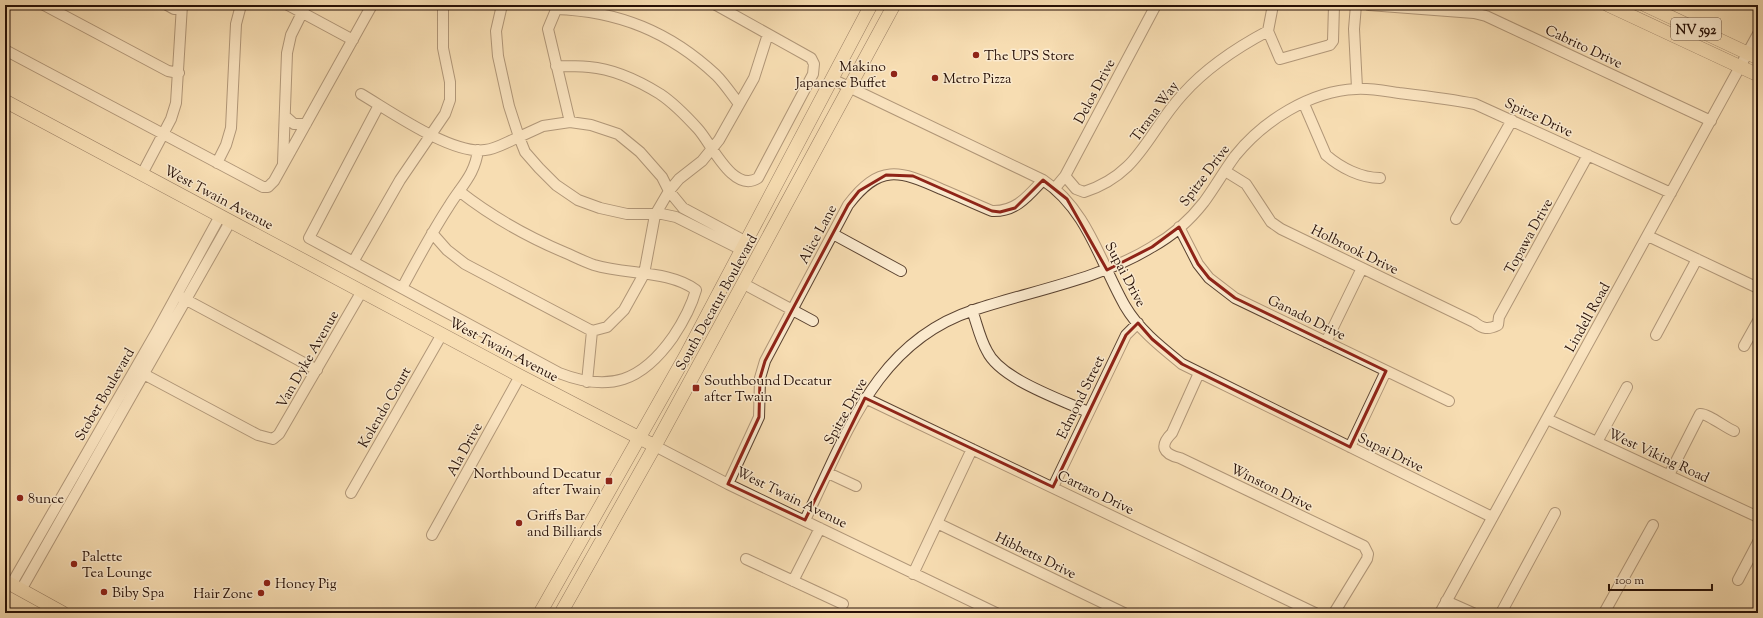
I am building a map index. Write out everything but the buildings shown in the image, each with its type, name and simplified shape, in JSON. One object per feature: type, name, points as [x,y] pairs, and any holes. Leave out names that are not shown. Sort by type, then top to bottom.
[{"type":"main road","name":"South Decatur Boulevard","points":[[540,613],[640,438],[872,5]]},
{"type":"main road","name":"South Decatur Boulevard","points":[[561,613],[744,284],[894,5]]},
{"type":"main road","name":"NV 592","points":[[1645,5],[1753,55]]},
{"type":"main road","name":"NV 592","points":[[1618,6],[1740,67],[1758,74]]},
{"type":"main road","points":[[1618,6],[1638,10],[1658,11]]},
{"type":"main road","name":"West Twain Avenue","points":[[5,101],[520,376],[655,446]]},
{"type":"main road","points":[[730,309],[728,294],[748,255],[748,251],[744,246]]},
{"type":"main road","points":[[577,585],[573,576],[588,548],[593,520]]},
{"type":"main road","points":[[12,585],[64,613]]},
{"type":"main road","points":[[550,596],[556,603],[551,613]]},
{"type":"street","points":[[44,5],[168,71],[179,73]]},
{"type":"street","points":[[142,174],[163,134],[176,103],[182,7],[174,9],[167,5]]},
{"type":"street","points":[[217,163],[226,145],[231,128],[236,24],[241,5]]},
{"type":"street","points":[[288,5],[304,9],[353,40]]},
{"type":"street","points":[[5,50],[263,187],[271,185],[283,165],[372,5]]},
{"type":"street","points":[[353,262],[400,180],[445,114],[450,100],[450,82],[443,48],[443,5]]},
{"type":"street","points":[[361,94],[432,135],[464,149],[486,150],[519,137],[544,126],[570,122],[591,126],[618,134],[640,152],[662,176],[669,191],[683,208],[741,239],[744,246],[736,247],[676,217],[662,214],[627,214],[600,208],[578,200],[556,185],[525,152],[519,137],[509,106],[498,56],[496,31],[502,5]]},
{"type":"street","points":[[556,66],[590,67],[625,76],[660,94],[698,129],[721,163],[732,174],[745,181],[751,182],[758,178],[813,74],[814,64],[811,58],[716,5]]},
{"type":"street","name":"Delos Drive","points":[[1056,190],[1066,178],[1156,5]]},
{"type":"street","points":[[1273,5],[1268,31],[1280,59],[1330,45],[1333,41],[1334,5]]},
{"type":"street","points":[[1356,5],[1354,29],[1357,88]]},
{"type":"street","name":"Cabrito Drive","points":[[1369,5],[1413,7],[1474,13],[1486,16],[1711,121]]},
{"type":"street","points":[[570,122],[548,29],[557,7],[618,17],[645,26],[673,42],[698,59],[717,76],[740,104]]},
{"type":"street","points":[[283,165],[287,53],[291,35],[304,9]]},
{"type":"street","name":"Tirana Way","points":[[1066,178],[1076,190],[1084,192],[1100,186],[1121,173],[1138,157],[1166,114],[1197,78],[1228,55],[1268,31]]},
{"type":"street","points":[[432,233],[447,250],[465,264],[592,331],[607,326],[624,310],[644,274],[655,215],[669,191],[679,179],[702,161],[719,140],[754,78],[768,34]]},
{"type":"street","name":"Lindell Road","points":[[1440,613],[1740,67],[1753,55],[1758,34]]},
{"type":"street","name":"Supai Drive","points":[[832,79],[1043,180],[1056,190],[1067,199],[1079,216],[1126,307],[1152,340],[1182,364],[1492,517]]},
{"type":"street","name":"Spitze Drive","points":[[805,520],[865,398],[880,376],[910,346],[929,331],[972,310],[1107,270],[1152,247],[1179,227],[1203,203],[1225,170],[1249,139],[1264,126],[1283,113],[1320,96],[1357,88],[1454,99],[1475,104],[1671,193]]},
{"type":"street","points":[[379,104],[309,238],[558,373],[587,382],[599,383],[619,380],[637,373],[660,356],[691,308],[696,290],[687,283],[672,278],[594,265],[523,234],[486,211],[459,191]]},
{"type":"street","points":[[1304,104],[1326,155],[1333,161],[1361,176],[1380,178]]},
{"type":"street","points":[[285,116],[294,124],[306,124]]},
{"type":"street","points":[[1456,218],[1512,120]]},
{"type":"street","points":[[402,288],[432,233],[476,164],[478,150]]},
{"type":"street","name":"Topawa Drive","points":[[1491,328],[1498,325],[1499,317],[1588,155]]},
{"type":"street","name":"Holbrook Drive","points":[[1225,170],[1246,184],[1271,222],[1474,322],[1483,329],[1491,328]]},
{"type":"street","name":"Alice Lane","points":[[728,484],[759,417],[760,378],[765,361],[848,205],[859,191],[873,180],[886,175],[913,176],[992,211],[1000,212],[1015,208],[1027,198],[1043,180]]},
{"type":"street","name":"Stober Boulevard","points":[[12,585],[139,372],[182,298],[225,219]]},
{"type":"street","name":"Ganado Drive","points":[[1179,227],[1198,264],[1209,278],[1235,298],[1449,401]]},
{"type":"street","points":[[833,234],[901,271]]},
{"type":"street","points":[[1648,236],[1758,288]]},
{"type":"street","points":[[1656,335],[1696,260]]},
{"type":"street","points":[[1326,342],[1362,268]]},
{"type":"street","points":[[744,284],[812,321]]},
{"type":"street","name":"Van Dyke Avenue","points":[[139,372],[258,436],[273,439],[279,434],[362,291]]},
{"type":"street","points":[[182,298],[317,370]]},
{"type":"street","points":[[972,310],[987,352],[998,367],[1010,375],[1088,412]]},
{"type":"street","points":[[1744,346],[1758,321]]},
{"type":"street","name":"Edmond Street","points":[[1053,487],[1126,335],[1138,323]]},
{"type":"street","points":[[587,382],[592,331]]},
{"type":"street","name":"Kolendo Court","points":[[351,493],[442,334]]},
{"type":"street","points":[[1350,447],[1386,371]]},
{"type":"street","name":"Winston Drive","points":[[1199,373],[1172,433],[1165,440],[1165,448],[1169,455],[1180,458],[1354,542],[1360,543],[1367,550],[1367,559],[1334,613]]},
{"type":"street","name":"Ala Drive","points":[[432,535],[520,376]]},
{"type":"street","points":[[1597,442],[1627,387]]},
{"type":"street","name":"Cartaro Drive","points":[[865,398],[1315,613]]},
{"type":"street","points":[[1669,475],[1700,414],[1706,415],[1712,420],[1734,431]]},
{"type":"street","name":"West Viking Road","points":[[1547,419],[1758,517]]},
{"type":"street","name":"West Twain Avenue","points":[[655,446],[728,484],[996,613]]},
{"type":"street","points":[[913,574],[972,449]]},
{"type":"street","points":[[828,473],[856,486]]},
{"type":"street","points":[[1501,613],[1555,513]]},
{"type":"street","name":"Hibbetts Drive","points":[[936,523],[1124,613]]},
{"type":"street","points":[[1604,613],[1653,525]]},
{"type":"street","points":[[793,581],[820,528]]},
{"type":"street","points":[[1738,580],[1758,542]]},
{"type":"street","points":[[746,559],[843,604]]},
{"type":"street","points":[[1446,601],[1472,613]]},
{"type":"highlighted area","points":[[886,175],[913,176],[992,211],[1000,212],[1015,208],[1043,180],[1067,199],[1107,270],[1152,247],[1179,227],[1198,264],[1209,278],[1235,298],[1386,371],[1350,447],[1182,364],[1152,339],[1138,323],[1126,335],[1053,487],[865,398],[805,520],[728,484],[759,417],[760,378],[765,361],[848,205],[859,191]]},
{"type":"place","name":"The UPS Store","points":[[976,55]]},
{"type":"place","name":"Makino Japanese Buffet","points":[[894,74]]},
{"type":"place","name":"Metro Pizza","points":[[935,78]]},
{"type":"place","name":"Southbound Decatur after Twain","points":[[696,388]]},
{"type":"place","name":"Northbound Decatur after Twain","points":[[609,481]]},
{"type":"place","name":"8unce","points":[[20,498]]},
{"type":"place","name":"Griffs Bar and Billiards","points":[[519,523]]},
{"type":"place","name":"Palette Tea Lounge","points":[[74,564]]},
{"type":"place","name":"Honey Pig","points":[[267,583]]},
{"type":"place","name":"Biby Spa","points":[[104,592]]},
{"type":"place","name":"Hair Zone","points":[[261,593]]}]
